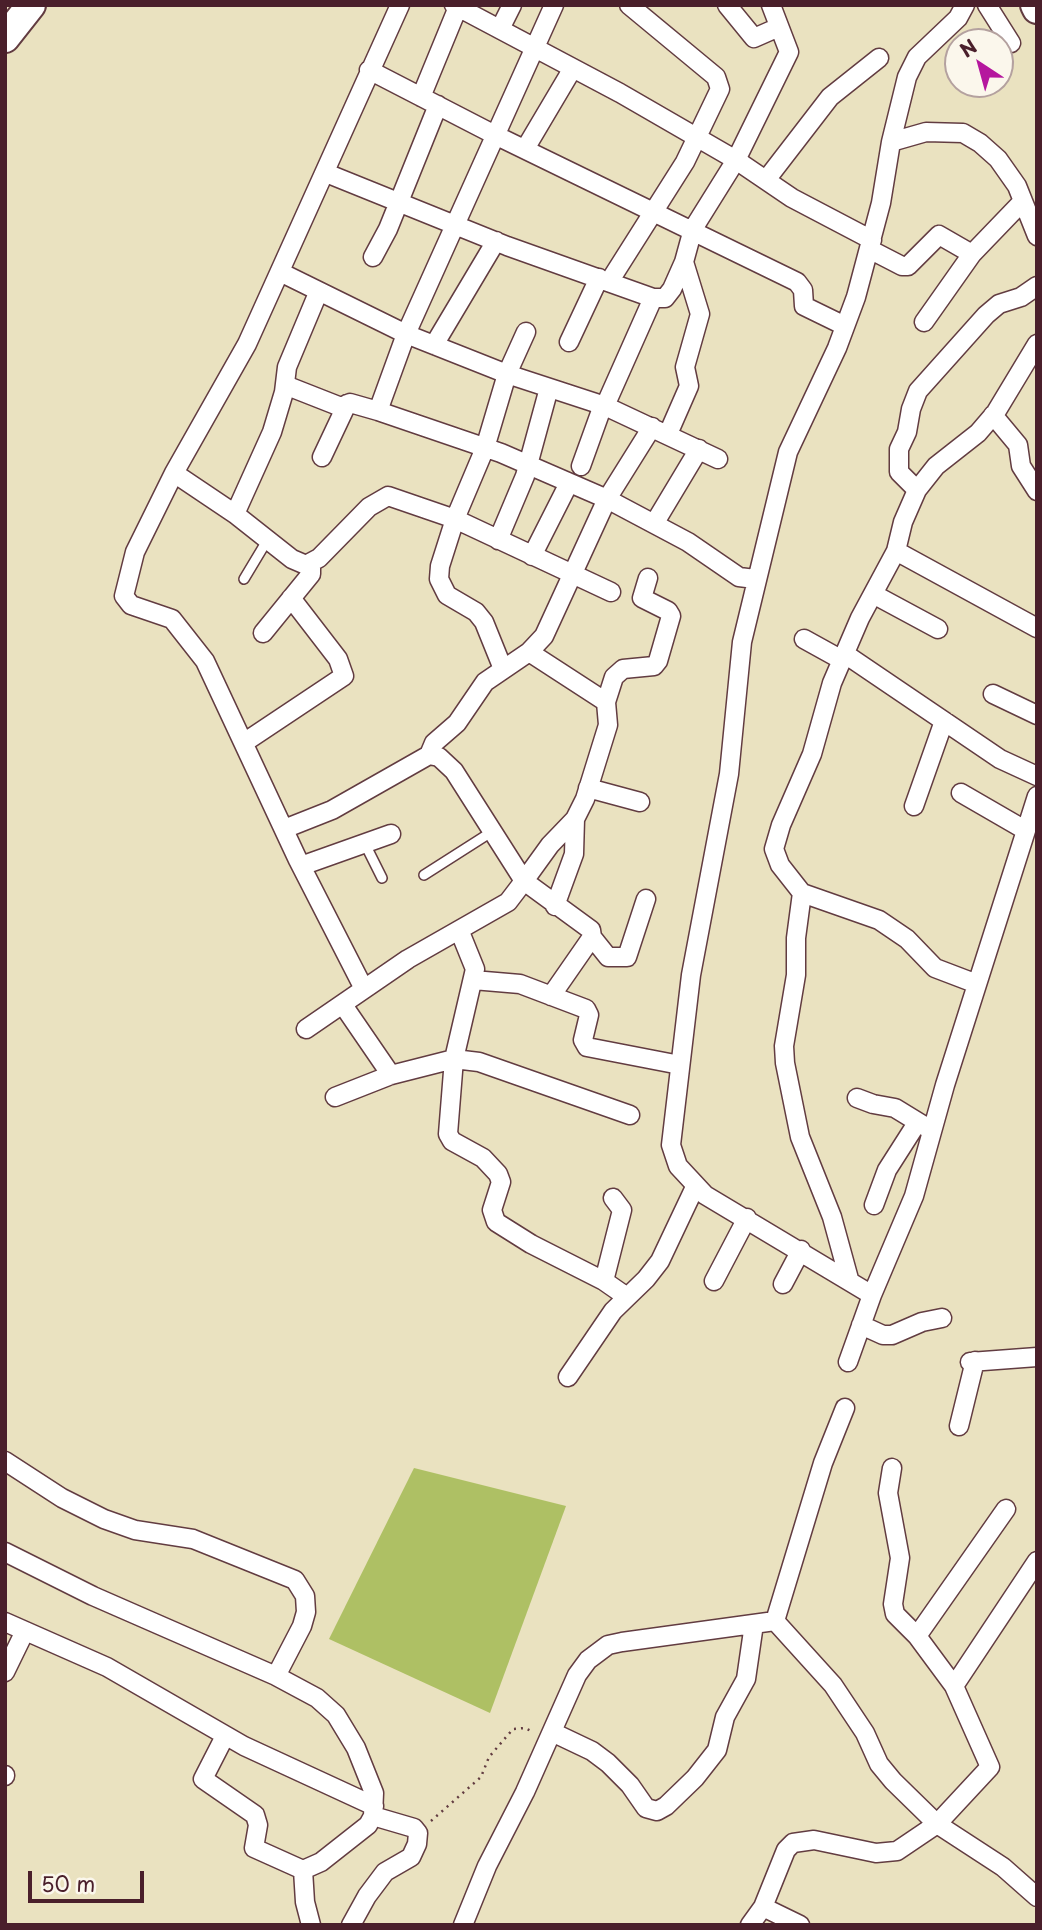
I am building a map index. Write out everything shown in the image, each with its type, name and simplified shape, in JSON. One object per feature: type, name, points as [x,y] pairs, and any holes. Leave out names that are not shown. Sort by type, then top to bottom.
[{"type":"main road","points":[[5,38],[31,5]]},
{"type":"street","points":[[363,987],[301,866],[245,742],[205,662],[172,618],[131,606],[124,596],[130,564],[174,473],[247,344],[400,5]]},
{"type":"street","points":[[500,29],[512,5]]},
{"type":"street","points":[[378,411],[406,334],[554,5]]},
{"type":"street","points":[[569,342],[604,280],[685,162],[720,82],[653,12],[629,5]]},
{"type":"street","points":[[727,5],[754,38],[776,12]]},
{"type":"street","points":[[872,1295],[695,1188],[678,1166],[671,1145],[691,975],[729,774],[742,642],[755,579],[788,452],[845,326],[870,244],[907,77],[917,57],[958,18],[965,5]]},
{"type":"street","points":[[987,5],[1002,28]]},
{"type":"street","points":[[373,257],[399,204],[456,6],[535,47],[736,160],[902,266],[908,266],[939,235],[972,254]]},
{"type":"street","points":[[326,173],[399,204],[457,223],[496,241],[653,298],[665,298],[684,262],[693,229],[736,160],[789,52],[776,12]]},
{"type":"street","points":[[766,180],[830,97],[879,58]]},
{"type":"street","points":[[525,149],[573,68]]},
{"type":"street","points":[[369,70],[495,135],[693,229],[797,282],[803,290],[804,306],[845,326]]},
{"type":"street","points":[[891,142],[926,132],[963,133],[998,159],[1017,186],[1037,236]]},
{"type":"street","points":[[924,322],[972,254],[1023,201]]},
{"type":"street","points":[[434,345],[496,241]]},
{"type":"street","points":[[284,829],[332,810],[429,755],[434,743],[457,723],[485,682],[529,652],[544,636],[607,499],[660,431],[689,386],[685,367],[700,314],[684,262]]},
{"type":"street","points":[[280,272],[406,334],[507,374],[604,405],[718,459]]},
{"type":"street","points":[[917,490],[899,472],[899,449],[907,432],[918,391],[986,314],[999,304],[1021,297],[1037,286]]},
{"type":"street","points":[[235,514],[272,432],[287,367],[318,293]]},
{"type":"street","points":[[581,466],[604,405],[653,298]]},
{"type":"street","points":[[503,669],[484,622],[476,612],[447,595],[439,579],[440,566],[455,519],[485,448],[507,374],[526,332]]},
{"type":"street","points":[[977,984],[935,968],[907,939],[879,920],[802,893],[776,857],[776,839],[812,754],[827,696],[843,657],[896,551],[907,509],[917,490],[936,466],[978,433],[993,415],[1014,386],[1037,344]]},
{"type":"street","points":[[285,385],[341,407],[347,404],[378,411],[485,448],[607,499],[708,554],[739,577],[755,579]]},
{"type":"street","points":[[498,540],[528,466],[549,388]]},
{"type":"street","points":[[322,457],[347,404]]},
{"type":"street","points":[[993,415],[1018,445],[1021,466],[1037,491]]},
{"type":"street","points":[[654,524],[699,449]]},
{"type":"street","points":[[174,473],[235,514],[292,559],[306,565],[312,564],[380,498],[388,496],[455,519],[611,592]]},
{"type":"street","points":[[532,556],[569,483]]},
{"type":"street","points":[[896,551],[1037,628]]},
{"type":"street","points":[[263,633],[311,574],[312,564]]},
{"type":"street","points":[[555,906],[574,854],[575,820],[608,724],[606,702],[614,677],[620,671],[654,666],[658,661],[671,616],[668,611],[642,598],[648,578]]},
{"type":"street","points":[[873,594],[938,629]]},
{"type":"street","points":[[245,742],[344,676],[338,659],[291,598]]},
{"type":"street","points":[[804,639],[843,657],[1000,759],[1037,776]]},
{"type":"street","points":[[529,652],[606,702]]},
{"type":"street","points":[[993,694],[1037,715]]},
{"type":"street","points":[[914,806],[944,721]]},
{"type":"street","points":[[429,755],[446,760],[524,881],[555,906],[587,926],[608,957],[627,957],[646,899]]},
{"type":"street","points":[[588,788],[640,802]]},
{"type":"street","points":[[961,793],[1025,831]]},
{"type":"street","points":[[848,1362],[872,1295],[914,1196],[925,1126],[977,984],[1037,796]]},
{"type":"street","points":[[306,1030],[343,1005],[363,987],[508,902],[550,845],[575,820]]},
{"type":"street","points":[[301,866],[391,834]]},
{"type":"street","points":[[802,893],[796,938],[796,975],[783,1046],[785,1063],[800,1137],[832,1217],[849,1279]]},
{"type":"street","points":[[460,932],[475,969],[454,1059],[448,1134],[452,1141],[483,1158],[498,1174],[501,1182],[492,1210],[496,1222],[531,1244],[604,1281],[627,1297]]},
{"type":"street","points":[[551,996],[592,937]]},
{"type":"street","points":[[473,980],[520,984],[586,1009],[589,1016],[583,1040],[587,1047],[680,1065]]},
{"type":"street","points":[[343,1005],[391,1075]]},
{"type":"street","points":[[334,1097],[391,1075],[454,1059],[479,1062],[630,1115]]},
{"type":"street","points":[[857,1098],[895,1108],[925,1126]]},
{"type":"street","points":[[874,1205],[887,1170],[925,1126]]},
{"type":"street","points":[[568,1377],[607,1319],[660,1261],[695,1188]]},
{"type":"street","points":[[604,1281],[622,1210],[614,1198]]},
{"type":"street","points":[[714,1281],[747,1218]]},
{"type":"street","points":[[783,1283],[801,1250]]},
{"type":"street","points":[[861,1325],[883,1335],[892,1335],[922,1322],[942,1318]]},
{"type":"street","points":[[959,1426],[972,1362],[1037,1357]]},
{"type":"street","points":[[775,1620],[822,1462],[845,1408]]},
{"type":"street","points":[[5,1461],[62,1498],[104,1519],[135,1530],[193,1539],[295,1580],[305,1596],[306,1612],[302,1626],[276,1676]]},
{"type":"street","points":[[750,1925],[763,1908],[786,1850],[793,1843],[814,1840],[885,1853],[910,1844],[937,1824],[990,1767],[954,1686],[917,1636],[895,1614],[893,1604],[900,1558],[888,1493],[892,1468]]},
{"type":"street","points":[[917,1636],[1006,1509]]},
{"type":"street","points":[[5,1552],[93,1596],[276,1676],[317,1698],[336,1715],[373,1783],[374,1811],[368,1825],[321,1862],[303,1870],[254,1848],[257,1819],[203,1779],[225,1736]]},
{"type":"street","points":[[954,1686],[1037,1561]]},
{"type":"street","points":[[463,1925],[487,1866],[582,1668],[596,1652],[608,1645],[775,1620]]},
{"type":"street","points":[[775,1620],[806,1653],[854,1715],[879,1764],[937,1824],[1003,1867],[1037,1897]]},
{"type":"street","points":[[5,1622],[135,1681],[225,1736],[374,1811],[414,1828],[418,1833],[417,1844],[411,1857],[385,1872],[366,1896],[351,1925]]},
{"type":"street","points":[[550,1736],[592,1751],[630,1785],[646,1808],[657,1811],[676,1799],[717,1750],[724,1717],[746,1679],[754,1624]]},
{"type":"street","points":[[5,1672],[25,1631]]},
{"type":"street","points":[[303,1870],[304,1902],[311,1925]]},
{"type":"street","points":[[763,1908],[800,1925]]},
{"type":"lane","points":[[244,579],[268,539]]},
{"type":"lane","points":[[424,875],[493,831]]},
{"type":"lane","points":[[365,844],[382,878]]},
{"type":"path","points":[[442,1810],[481,1777],[499,1741],[513,1729],[525,1728],[550,1736]]},
{"type":"green space","points":[[414,1468],[566,1506],[490,1713],[329,1639]]}]
